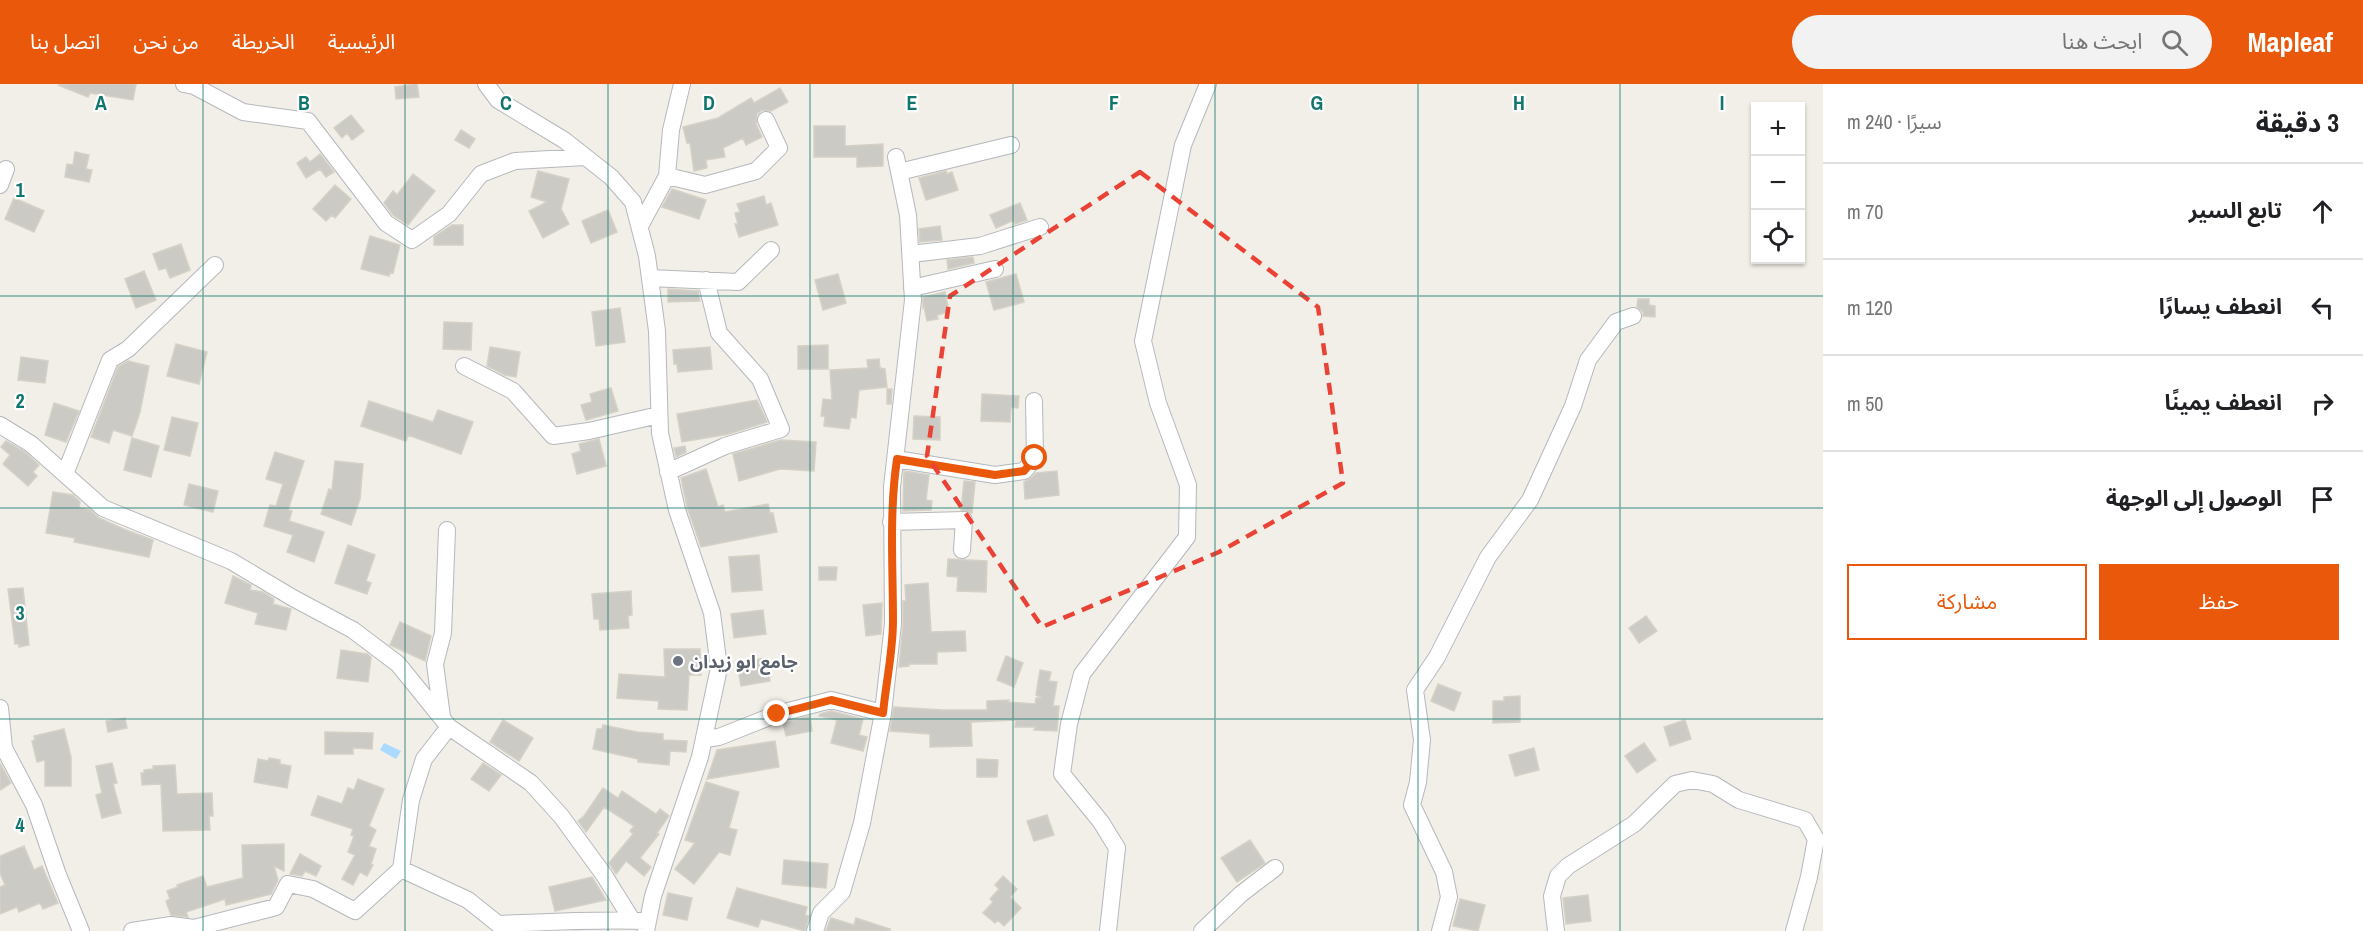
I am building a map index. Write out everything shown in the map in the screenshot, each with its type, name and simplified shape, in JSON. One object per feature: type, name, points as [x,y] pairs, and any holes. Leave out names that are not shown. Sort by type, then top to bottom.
[{"type":"street","points":[[184,84],[194,86],[243,112],[308,121],[386,223],[412,240],[449,214],[481,174],[515,161],[585,157]]},
{"type":"street","points":[[486,84],[498,100],[564,140],[611,177],[633,202],[650,278],[657,331],[660,433],[677,510],[712,613],[719,668],[700,758],[642,924]]},
{"type":"street","points":[[639,226],[667,176],[671,130],[682,84]]},
{"type":"street","points":[[1108,931],[1117,848],[1101,822],[1062,774],[1070,724],[1082,674],[1187,537],[1188,485],[1158,403],[1143,341],[1183,145],[1208,84]]},
{"type":"street","points":[[667,176],[705,185],[756,171],[779,148],[766,120]]},
{"type":"street","points":[[815,931],[821,913],[842,892],[862,823],[883,713],[893,624],[892,487],[897,459],[912,288],[908,215],[898,164],[1011,145]]},
{"type":"street","points":[[911,254],[980,246],[1040,227]]},
{"type":"street","points":[[650,278],[738,282],[771,250]]},
{"type":"street","points":[[65,474],[110,360],[128,349],[215,265]]},
{"type":"street","points":[[912,288],[995,269]]},
{"type":"street","points":[[668,472],[725,446],[781,429],[760,379],[719,333],[706,280]]},
{"type":"street","points":[[1440,931],[1449,897],[1444,872],[1412,805],[1418,782],[1422,740],[1415,690],[1437,657],[1488,557],[1530,500],[1573,406],[1588,360],[1616,322],[1633,316]]},
{"type":"street","points":[[464,366],[513,391],[553,436],[590,431],[659,415]]},
{"type":"street","points":[[897,459],[995,475],[1024,471],[1035,458],[1034,401]]},
{"type":"street","points":[[0,425],[31,444],[103,508],[231,561],[292,598],[353,630],[398,664],[445,722],[531,783],[561,816],[642,924]]},
{"type":"street","points":[[891,522],[964,520],[962,550]]},
{"type":"street","points":[[132,931],[171,925],[194,928],[276,907],[288,884],[312,888],[355,911],[401,869],[411,800],[424,759],[445,722],[435,664],[443,633],[447,530]]},
{"type":"street","points":[[704,740],[719,737],[777,714],[831,700],[883,713]]},
{"type":"street","points":[[0,708],[2,749],[34,805],[58,875],[81,931]]},
{"type":"street","points":[[1556,931],[1552,896],[1558,876],[1634,824],[1675,784],[1692,780],[1713,784],[1739,800],[1805,820],[1816,839],[1809,877],[1794,931]]},
{"type":"street","points":[[1202,931],[1241,894],[1275,868]]},
{"type":"street","points":[[401,869],[468,900],[498,924],[570,926],[603,919],[642,924]]},
{"type":"highlighted area","points":[[1140,172],[1318,307],[1343,483],[1219,552],[1042,627],[927,456],[950,296]]},
{"type":"water","points":[[384,743],[401,751],[396,759],[380,750]]},
{"type":"building","points":[[136,84],[133,100],[90,93],[88,97],[58,85]]},
{"type":"building","points":[[417,84],[419,97],[396,99],[395,87]]},
{"type":"building","points":[[780,88],[788,102],[771,111],[762,110],[757,114],[756,124],[762,137],[746,145],[743,138],[723,148],[725,157],[706,160],[707,168],[694,171],[690,143],[687,143],[683,127],[718,118],[751,98],[754,103]]},
{"type":"building","points":[[351,115],[364,131],[352,140],[347,133],[342,138],[334,128]]},
{"type":"building","points":[[814,126],[845,126],[845,146],[883,144],[883,166],[857,167],[857,157],[814,157]]},
{"type":"building","points":[[461,130],[475,139],[469,148],[455,140]]},
{"type":"building","points":[[75,152],[89,155],[86,169],[92,170],[89,182],[65,177],[67,164],[73,165]]},
{"type":"building","points":[[320,154],[334,172],[326,177],[320,169],[306,178],[297,163],[306,157],[310,162]]},
{"type":"building","points":[[538,171],[569,179],[561,209],[569,224],[543,238],[529,211],[547,202],[531,197]]},
{"type":"building","points":[[946,171],[947,174],[952,172],[958,190],[926,200],[919,178]]},
{"type":"building","points":[[413,174],[435,191],[408,225],[393,215],[384,203],[393,191],[397,195]]},
{"type":"building","points":[[335,185],[351,199],[335,218],[332,215],[326,221],[313,209]]},
{"type":"building","points":[[672,189],[706,200],[699,219],[662,207]]},
{"type":"building","points":[[764,196],[766,205],[771,203],[778,225],[739,237],[735,224],[738,224],[735,213],[740,212],[737,204]]},
{"type":"building","points":[[14,198],[44,211],[34,232],[5,219]]},
{"type":"building","points":[[1020,203],[1027,220],[1015,224],[1014,220],[996,228],[990,215]]},
{"type":"building","points":[[608,210],[617,232],[591,243],[582,221]]},
{"type":"building","points":[[452,225],[463,225],[463,245],[434,245],[434,237]]},
{"type":"building","points":[[940,226],[942,240],[920,242],[919,229]]},
{"type":"building","points":[[370,236],[400,245],[393,273],[390,272],[389,276],[361,269]]},
{"type":"building","points":[[181,244],[190,270],[170,278],[166,268],[159,270],[153,254]]},
{"type":"building","points":[[973,257],[974,263],[948,269],[947,260]]},
{"type":"building","points":[[144,271],[156,300],[136,308],[125,279]]},
{"type":"building","points":[[838,274],[846,303],[823,310],[815,280]]},
{"type":"building","points":[[1016,274],[1024,302],[994,310],[986,282]]},
{"type":"building","points":[[668,289],[698,291],[700,301],[668,302]]},
{"type":"building","points":[[945,292],[949,312],[937,315],[938,319],[927,321],[923,308],[923,297]]},
{"type":"building","points":[[1638,299],[1649,299],[1649,305],[1655,306],[1655,317],[1643,316],[1643,312],[1637,307]]},
{"type":"building","points":[[620,308],[625,342],[596,346],[592,312]]},
{"type":"building","points":[[444,322],[472,323],[471,350],[443,349]]},
{"type":"building","points":[[176,344],[207,352],[199,384],[167,376]]},
{"type":"building","points":[[828,345],[828,369],[798,369],[798,346]]},
{"type":"building","points":[[490,347],[520,352],[516,377],[505,375],[487,366]]},
{"type":"building","points":[[710,347],[712,369],[678,372],[677,364],[674,364],[673,350]]},
{"type":"building","points":[[21,357],[48,361],[45,383],[18,380]]},
{"type":"building","points":[[879,359],[880,368],[885,369],[887,387],[859,390],[856,418],[851,417],[849,429],[824,426],[825,416],[821,416],[823,399],[832,400],[830,370],[868,368],[867,360]]},
{"type":"building","points":[[128,361],[149,366],[140,412],[132,436],[113,430],[109,443],[91,437],[118,367]]},
{"type":"building","points":[[611,388],[618,411],[586,420],[581,405],[592,402],[590,394]]},
{"type":"building","points":[[887,389],[892,389],[891,404],[887,404]]},
{"type":"building","points":[[982,394],[1019,396],[1018,408],[1011,407],[1010,422],[981,421]]},
{"type":"building","points":[[757,400],[767,422],[729,434],[682,442],[677,414]]},
{"type":"building","points":[[369,401],[433,422],[438,410],[473,422],[461,454],[408,435],[406,441],[361,426]]},
{"type":"building","points":[[54,403],[79,411],[66,442],[45,435]]},
{"type":"building","points":[[914,416],[940,417],[940,440],[913,439]]},
{"type":"building","points":[[172,417],[198,423],[190,456],[164,450]]},
{"type":"building","points":[[132,438],[159,446],[151,477],[124,470]]},
{"type":"building","points":[[599,439],[606,466],[577,474],[572,454],[581,451],[579,444]]},
{"type":"building","points":[[781,440],[816,442],[814,471],[780,469],[739,481],[733,454]]},
{"type":"building","points":[[6,441],[25,452],[39,465],[33,472],[37,476],[28,486],[3,464],[10,455],[1,447]]},
{"type":"building","points":[[685,446],[686,452],[676,457],[674,448]]},
{"type":"building","points":[[275,452],[304,461],[288,510],[292,511],[289,521],[324,532],[314,562],[287,552],[293,535],[264,526],[270,505],[276,506],[283,484],[266,479]]},
{"type":"building","points":[[335,461],[363,464],[360,499],[351,525],[321,514],[329,489],[332,490]]},
{"type":"building","points":[[706,469],[718,507],[723,505],[725,512],[768,504],[770,513],[773,513],[777,532],[701,547],[687,507],[681,478]]},
{"type":"building","points":[[904,471],[929,475],[926,500],[932,501],[931,510],[903,511]]},
{"type":"building","points":[[1057,471],[1059,495],[1025,499],[1024,482],[1036,473]]},
{"type":"building","points":[[964,481],[975,482],[972,513],[961,510]]},
{"type":"building","points":[[189,484],[218,491],[213,512],[184,505]]},
{"type":"building","points":[[53,492],[73,495],[80,502],[79,508],[90,510],[99,518],[153,540],[149,557],[74,542],[75,538],[46,533]]},
{"type":"building","points":[[348,545],[375,555],[366,581],[371,583],[367,594],[335,583]]},
{"type":"building","points":[[759,555],[762,590],[732,592],[729,557]]},
{"type":"building","points":[[948,559],[987,561],[986,592],[957,591],[958,577],[947,576]]},
{"type":"building","points":[[819,567],[837,567],[836,580],[819,580]]},
{"type":"building","points":[[233,576],[251,585],[250,590],[263,592],[274,599],[273,604],[291,609],[286,630],[255,624],[258,613],[225,603]]},
{"type":"building","points":[[928,583],[931,632],[965,631],[966,651],[937,652],[937,664],[909,664],[909,666],[899,667],[903,601],[906,601],[905,585]]},
{"type":"building","points":[[23,588],[29,645],[19,647],[19,644],[15,644],[8,589]]},
{"type":"building","points":[[631,591],[632,615],[628,616],[629,628],[600,630],[599,619],[594,619],[592,594]]},
{"type":"building","points":[[882,603],[881,634],[866,636],[863,605]]},
{"type":"building","points":[[763,610],[766,634],[734,638],[731,614]]},
{"type":"building","points":[[1646,616],[1657,631],[1639,643],[1629,628]]},
{"type":"building","points":[[400,622],[431,636],[425,661],[390,645]]},
{"type":"building","points":[[664,649],[700,649],[701,675],[689,675],[687,710],[658,709],[659,701],[617,698],[619,674],[665,677]]},
{"type":"building","points":[[341,650],[367,654],[371,657],[368,682],[337,678]]},
{"type":"building","points":[[1006,656],[1023,663],[1014,687],[997,680]]},
{"type":"building","points":[[766,658],[770,681],[741,686],[737,663]]},
{"type":"building","points":[[1040,670],[1051,672],[1049,681],[1057,682],[1053,706],[1059,706],[1057,731],[1034,730],[1035,727],[1015,727],[1016,720],[971,722],[972,746],[930,747],[930,734],[890,731],[894,707],[987,710],[987,701],[1009,700],[1008,702],[1035,704],[1036,698],[1042,698],[1036,695]]},
{"type":"building","points":[[1438,684],[1461,693],[1454,711],[1431,701]]},
{"type":"building","points":[[1520,696],[1520,722],[1493,723],[1493,701],[1504,701],[1504,697]]},
{"type":"building","points":[[831,711],[863,719],[859,735],[867,737],[863,751],[831,743],[837,720],[819,716]]},
{"type":"building","points":[[810,716],[812,731],[786,736],[783,723]]},
{"type":"building","points":[[125,718],[127,728],[108,732],[106,721]]},
{"type":"building","points":[[503,720],[533,738],[519,761],[490,742]]},
{"type":"building","points":[[1685,720],[1691,739],[1670,746],[1664,727]]},
{"type":"building","points":[[603,725],[637,732],[663,734],[663,740],[687,741],[686,752],[670,751],[669,765],[638,762],[638,759],[593,749],[597,729],[602,729]]},
{"type":"building","points":[[64,729],[71,757],[71,786],[45,786],[45,760],[37,762],[32,741],[35,740],[34,736]]},
{"type":"building","points":[[325,732],[373,733],[372,749],[353,748],[353,754],[325,754]]},
{"type":"building","points":[[775,741],[779,767],[707,779],[717,750]]},
{"type":"building","points":[[1644,743],[1656,760],[1637,773],[1625,756]]},
{"type":"building","points":[[1534,748],[1539,770],[1515,776],[1509,755]]},
{"type":"building","points":[[269,758],[280,760],[280,764],[291,766],[287,788],[254,782],[258,759],[268,761]]},
{"type":"building","points":[[977,759],[998,760],[997,777],[977,777]]},
{"type":"building","points":[[0,763],[11,783],[0,790]]},
{"type":"building","points":[[112,763],[117,783],[113,784],[121,813],[102,818],[96,795],[102,793],[96,766]]},
{"type":"building","points":[[483,763],[501,775],[489,791],[471,779]]},
{"type":"building","points":[[175,765],[177,794],[212,793],[213,816],[209,816],[210,830],[163,831],[161,784],[142,785],[141,773],[144,773],[144,770],[153,769],[153,766]]},
{"type":"building","points":[[358,779],[384,789],[369,826],[376,830],[369,846],[376,849],[371,864],[373,865],[367,876],[360,872],[353,885],[342,879],[355,855],[348,852],[354,836],[351,835],[353,829],[311,815],[318,796],[342,804],[348,788],[354,790]]},
{"type":"building","points":[[706,782],[739,792],[729,828],[737,830],[730,855],[719,852],[694,884],[675,869],[695,843],[685,840]]},
{"type":"building","points":[[603,788],[618,798],[622,791],[656,814],[660,809],[669,816],[657,833],[659,834],[640,858],[651,867],[644,876],[626,861],[616,874],[609,863],[633,834],[630,831],[634,826],[604,807],[586,832],[578,821]]},
{"type":"building","points":[[1047,815],[1054,835],[1034,841],[1027,821]]},
{"type":"building","points":[[1250,840],[1265,863],[1237,882],[1221,858]]},
{"type":"building","points":[[284,844],[284,871],[274,866],[278,880],[271,894],[226,905],[225,899],[186,912],[188,917],[171,915],[166,901],[170,899],[167,891],[203,876],[207,887],[243,878],[242,845]]},
{"type":"building","points":[[24,846],[34,870],[42,866],[58,903],[43,909],[40,903],[19,912],[17,907],[0,914],[0,887],[5,885],[0,873],[0,856]]},
{"type":"building","points":[[300,854],[321,866],[316,876],[305,871],[302,876],[290,874]]},
{"type":"building","points":[[784,860],[828,864],[826,888],[782,884]]},
{"type":"building","points":[[1003,876],[1017,889],[1010,897],[1021,908],[1004,926],[998,920],[995,923],[983,913],[993,902],[990,899],[999,889],[995,885]]},
{"type":"building","points":[[592,877],[606,900],[555,911],[549,887]]},
{"type":"building","points":[[737,888],[807,907],[805,915],[809,916],[805,931],[761,919],[758,927],[727,918]]},
{"type":"building","points":[[668,893],[692,898],[687,920],[663,915]]},
{"type":"building","points":[[1588,895],[1591,921],[1566,924],[1563,898]]},
{"type":"building","points":[[1460,899],[1485,905],[1478,931],[1453,926]]},
{"type":"building","points":[[831,918],[854,925],[856,918],[890,929],[890,931],[826,931]]},
{"type":"place","name":"جامع ابو زيدان","points":[[678,661]]},
{"type":"route","points":[[777,714],[831,700],[883,713],[893,624],[891,522],[892,487],[897,459],[951,470],[995,475],[1024,471],[1035,458]]}]
